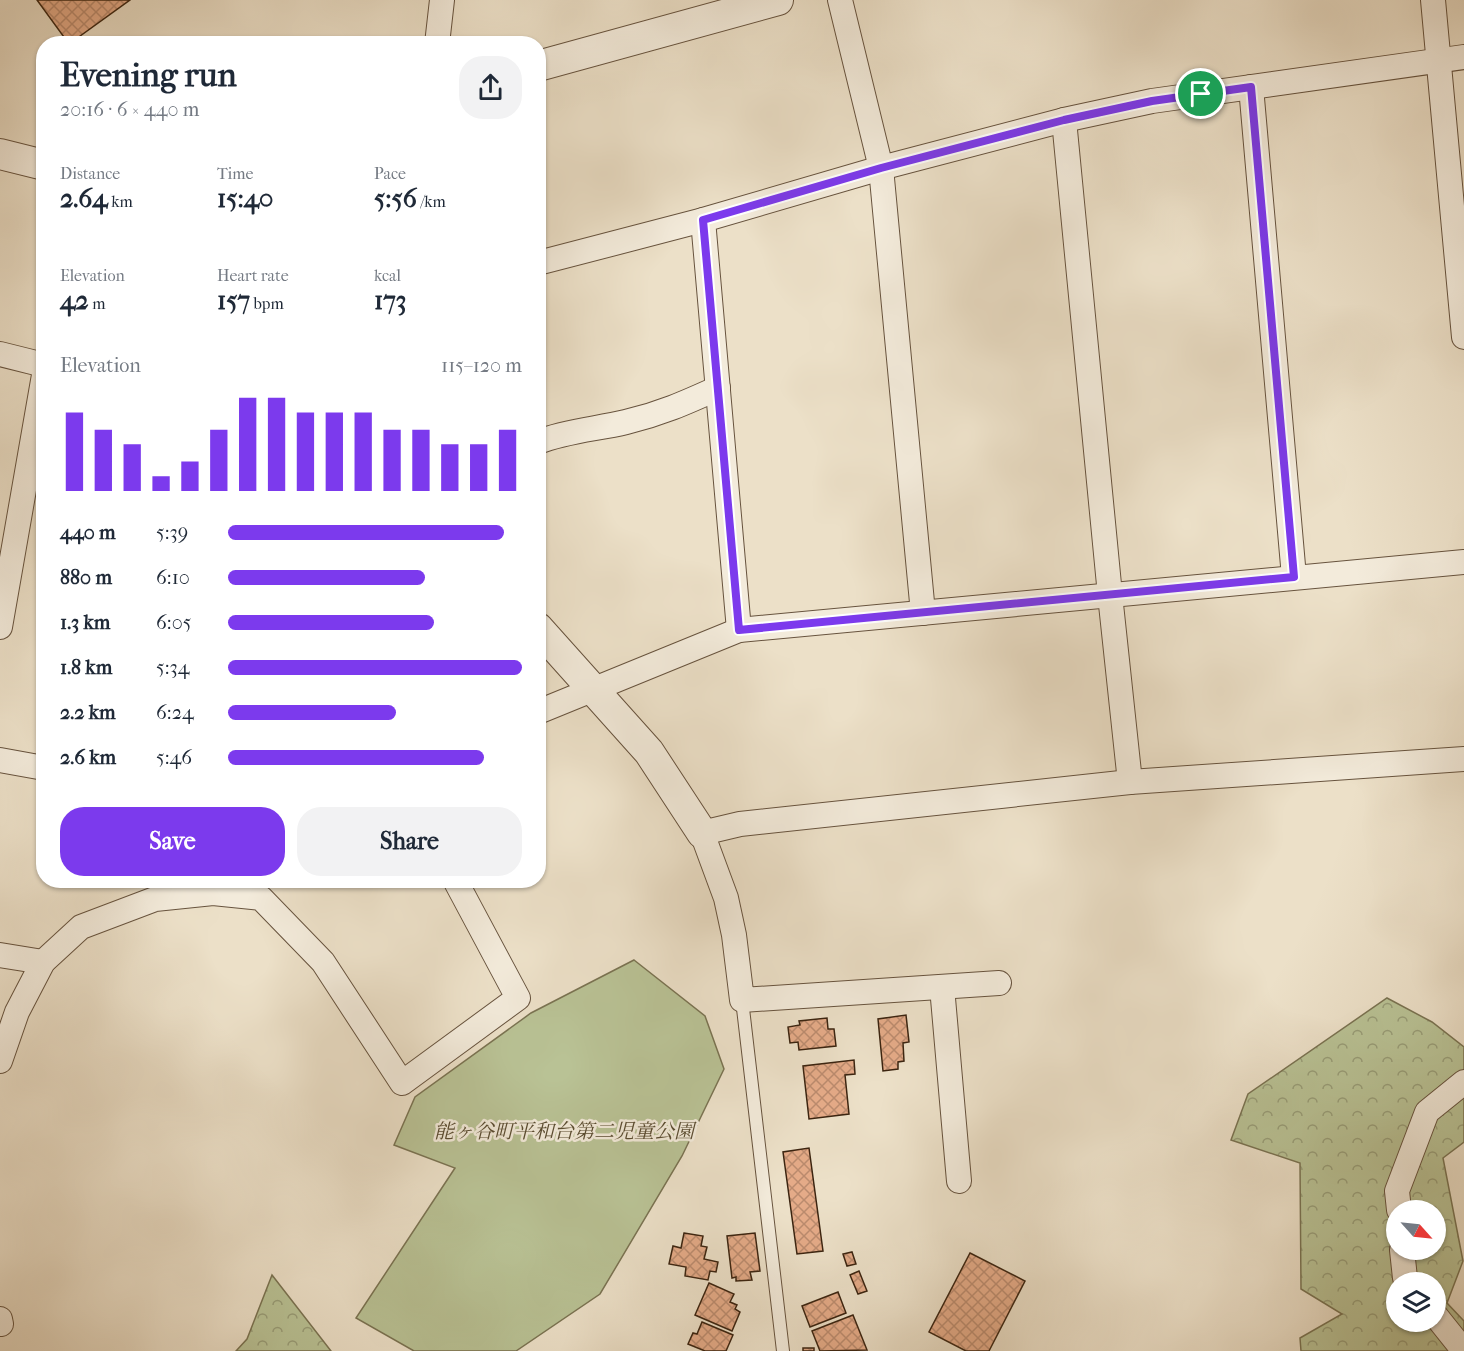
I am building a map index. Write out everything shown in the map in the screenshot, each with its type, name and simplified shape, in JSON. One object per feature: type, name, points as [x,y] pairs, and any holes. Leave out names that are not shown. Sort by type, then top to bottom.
[{"type":"street","points":[[438,36],[442,0]]},
{"type":"street","points":[[546,64],[778,0]]},
{"type":"street","points":[[840,0],[881,168],[923,612]]},
{"type":"street","points":[[1433,0],[1464,337]]},
{"type":"street","points":[[546,261],[1064,120],[1152,101],[1464,57]]},
{"type":"street","points":[[1251,87],[1294,577]]},
{"type":"street","points":[[1064,120],[1130,782]]},
{"type":"street","points":[[0,154],[36,163]]},
{"type":"street","points":[[703,220],[739,630]]},
{"type":"street","points":[[0,354],[36,363]]},
{"type":"street","points":[[546,439],[664,413],[718,388]]},
{"type":"street","points":[[0,627],[36,421]]},
{"type":"street","points":[[546,709],[739,630],[1464,562]]},
{"type":"street","points":[[546,637],[648,752],[702,833],[726,898],[734,935],[742,1000],[999,983]]},
{"type":"street","points":[[702,833],[740,824],[1130,782],[1464,759]]},
{"type":"street","points":[[0,760],[36,767]]},
{"type":"street","points":[[0,1061],[17,1012],[43,962],[81,927],[157,890],[213,893],[261,898],[323,962],[402,1083],[518,998],[459,888]]},
{"type":"street","points":[[0,955],[43,962]]},
{"type":"street","points":[[942,987],[959,1181]]},
{"type":"street","points":[[1398,1200],[1397,1191],[1427,1112],[1464,1082]]},
{"type":"street","points":[[1446,1328],[1464,1351]]},
{"type":"lane","points":[[742,1000],[783,1351]]},
{"type":"green space","name":"能ヶ谷町平和台第二児童公園","points":[[634,960],[705,1016],[724,1069],[682,1156],[600,1294],[516,1351],[414,1351],[356,1318],[455,1168],[394,1145],[415,1097],[531,1013]]},
{"type":"green space","points":[[1387,998],[1432,1022],[1464,1047],[1464,1142],[1443,1158],[1463,1261],[1447,1303],[1464,1321],[1464,1351],[1301,1351],[1300,1338],[1342,1314],[1301,1289],[1300,1163],[1231,1140],[1248,1094]]},
{"type":"green space","points":[[272,1275],[331,1351],[236,1351],[247,1339]]},
{"type":"building","points":[[37,0],[130,0],[80,36],[63,36]]},
{"type":"building","points":[[906,1015],[909,1042],[903,1043],[904,1061],[898,1062],[898,1069],[883,1071],[878,1019]]},
{"type":"building","points":[[827,1018],[828,1029],[834,1029],[836,1046],[799,1050],[798,1042],[790,1043],[788,1027],[800,1025],[799,1021]]},
{"type":"building","points":[[854,1060],[855,1074],[845,1075],[849,1114],[809,1119],[803,1066]]},
{"type":"building","points":[[809,1148],[823,1251],[797,1254],[783,1152]]},
{"type":"building","points":[[684,1233],[703,1236],[701,1246],[707,1247],[704,1259],[718,1262],[716,1272],[710,1271],[708,1280],[685,1276],[686,1267],[669,1264],[673,1246],[681,1248]]},
{"type":"building","points":[[755,1233],[760,1271],[750,1272],[752,1280],[736,1281],[736,1277],[732,1278],[727,1236]]},
{"type":"building","points":[[852,1252],[856,1264],[847,1266],[843,1254]]},
{"type":"building","points":[[970,1253],[1025,1281],[989,1351],[966,1351],[929,1332]]},
{"type":"building","points":[[859,1271],[867,1291],[858,1294],[850,1275]]},
{"type":"building","points":[[709,1283],[734,1294],[730,1302],[737,1305],[735,1309],[740,1312],[732,1331],[695,1315]]},
{"type":"building","points":[[838,1292],[846,1313],[810,1327],[802,1306]]},
{"type":"building","points":[[853,1315],[867,1350],[820,1351],[812,1331]]},
{"type":"building","points":[[702,1322],[733,1335],[726,1351],[705,1351],[688,1344],[693,1333],[697,1334]]},
{"type":"building","points":[[803,1348],[814,1348],[814,1351],[803,1351]]},
{"type":"route","points":[[1251,87],[1294,577],[739,630],[703,220],[881,168],[1064,120],[1152,101],[1201,94],[1251,87]]}]
